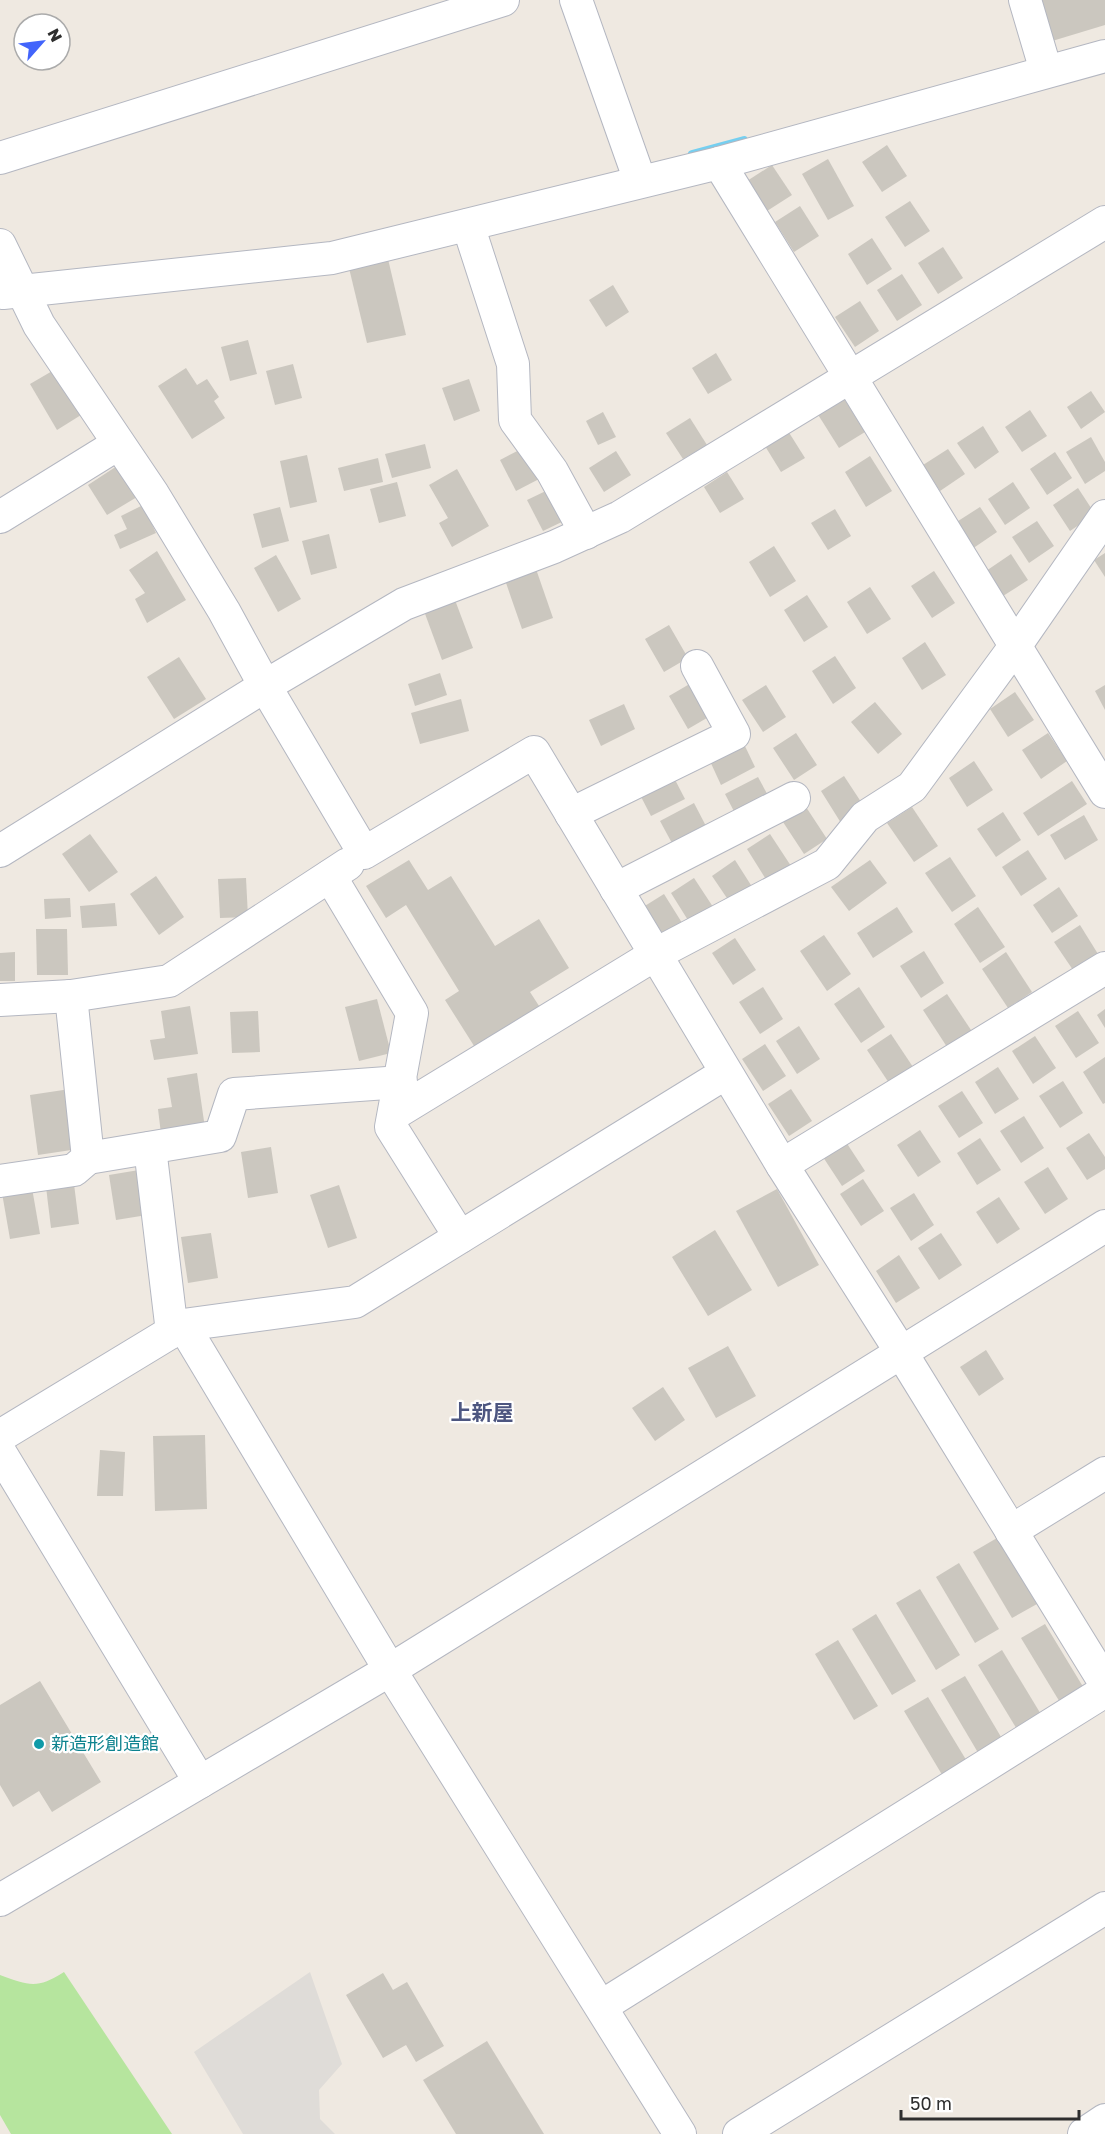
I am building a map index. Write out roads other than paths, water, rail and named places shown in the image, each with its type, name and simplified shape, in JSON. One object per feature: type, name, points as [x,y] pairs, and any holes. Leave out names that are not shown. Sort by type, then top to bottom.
[{"type":"street","points":[[0,158],[503,0]]},
{"type":"street","points":[[576,0],[639,181]]},
{"type":"street","points":[[1024,0],[1046,71]]},
{"type":"street","points":[[11,292],[332,258],[719,163],[1105,56]]},
{"type":"street","points":[[719,163],[1016,645],[1097,761],[1105,792]]},
{"type":"street","points":[[0,851],[265,686],[404,604],[620,517],[1105,222]]},
{"type":"street","points":[[468,225],[513,364],[515,420],[552,471],[586,532]]},
{"type":"street","points":[[2,258],[11,292],[39,325],[153,494],[224,611],[265,686],[364,853]]},
{"type":"street","points":[[0,517],[118,444]]},
{"type":"street","points":[[394,1114],[656,954],[827,864],[865,817],[912,787],[1016,645],[1105,516]]},
{"type":"street","points":[[571,814],[734,734],[697,666]]},
{"type":"street","points":[[0,1000],[71,996],[170,981],[364,853],[534,752],[782,1165],[901,1352],[1105,1683]]},
{"type":"street","points":[[616,889],[794,798]]},
{"type":"street","points":[[330,876],[412,1013],[391,1127],[460,1237]]},
{"type":"street","points":[[782,1165],[1105,968]]},
{"type":"street","points":[[71,996],[88,1158]]},
{"type":"street","points":[[0,1436],[177,1328],[355,1302],[726,1073]]},
{"type":"street","points":[[0,1181],[74,1170],[88,1158],[220,1136],[234,1094],[401,1082]]},
{"type":"street","points":[[150,1148],[177,1328],[680,2134]]},
{"type":"street","points":[[0,1900],[390,1670],[1105,1226]]},
{"type":"street","points":[[0,1452],[200,1782]]},
{"type":"street","points":[[1011,1531],[1105,1473]]},
{"type":"street","points":[[602,2006],[1105,1691]]},
{"type":"street","points":[[739,2134],[1105,1908]]},
{"type":"street","points":[[1084,2134],[1105,2120]]},
{"type":"waterway","points":[[692,154],[744,140]]},
{"type":"place","name":"新造形創造館","points":[[39,1744]]},
{"type":"district","name":"上新屋","points":[[482,1413]]}]
